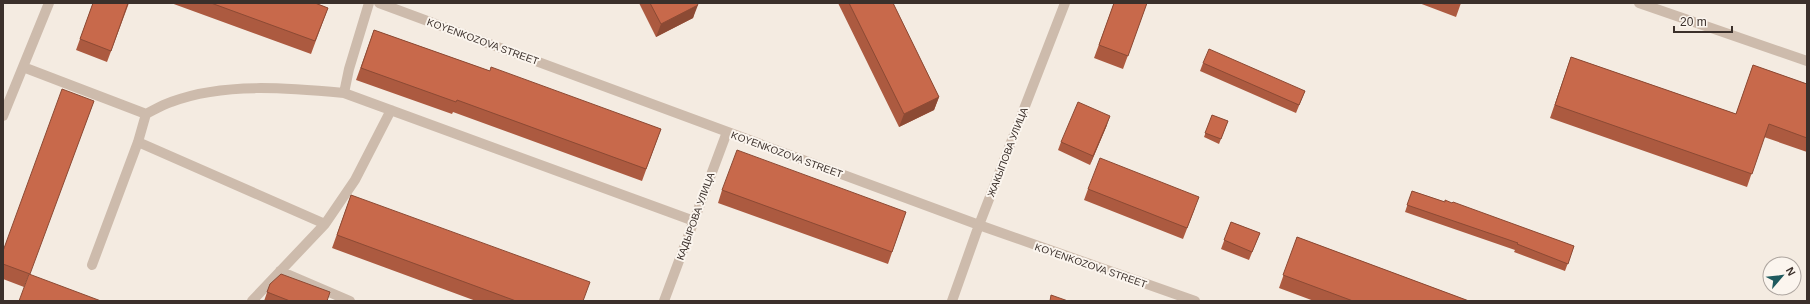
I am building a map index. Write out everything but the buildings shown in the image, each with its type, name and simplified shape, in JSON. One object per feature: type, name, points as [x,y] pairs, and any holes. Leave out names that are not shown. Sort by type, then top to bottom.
[{"type":"street","points":[[3,116],[49,3]]},
{"type":"street","points":[[344,93],[349,69],[369,3]]},
{"type":"street","name":"KOYENKOZOVA STREET","points":[[379,3],[978,225],[1195,301]]},
{"type":"street","name":"ЖАКЫПОВА УЛИЦА","points":[[952,301],[978,225],[1065,3]]},
{"type":"street","points":[[1639,3],[1807,61]]},
{"type":"street","points":[[23,67],[146,114],[172,102],[224,90],[293,88],[344,93],[694,221]]},
{"type":"street","points":[[252,301],[325,224],[355,180],[391,110]]},
{"type":"street","points":[[92,265],[138,142],[146,114]]},
{"type":"street","name":"КАДЫРОВА УЛИЦА","points":[[664,301],[727,132]]},
{"type":"street","points":[[138,142],[325,224]]},
{"type":"street","points":[[280,271],[350,301]]}]
